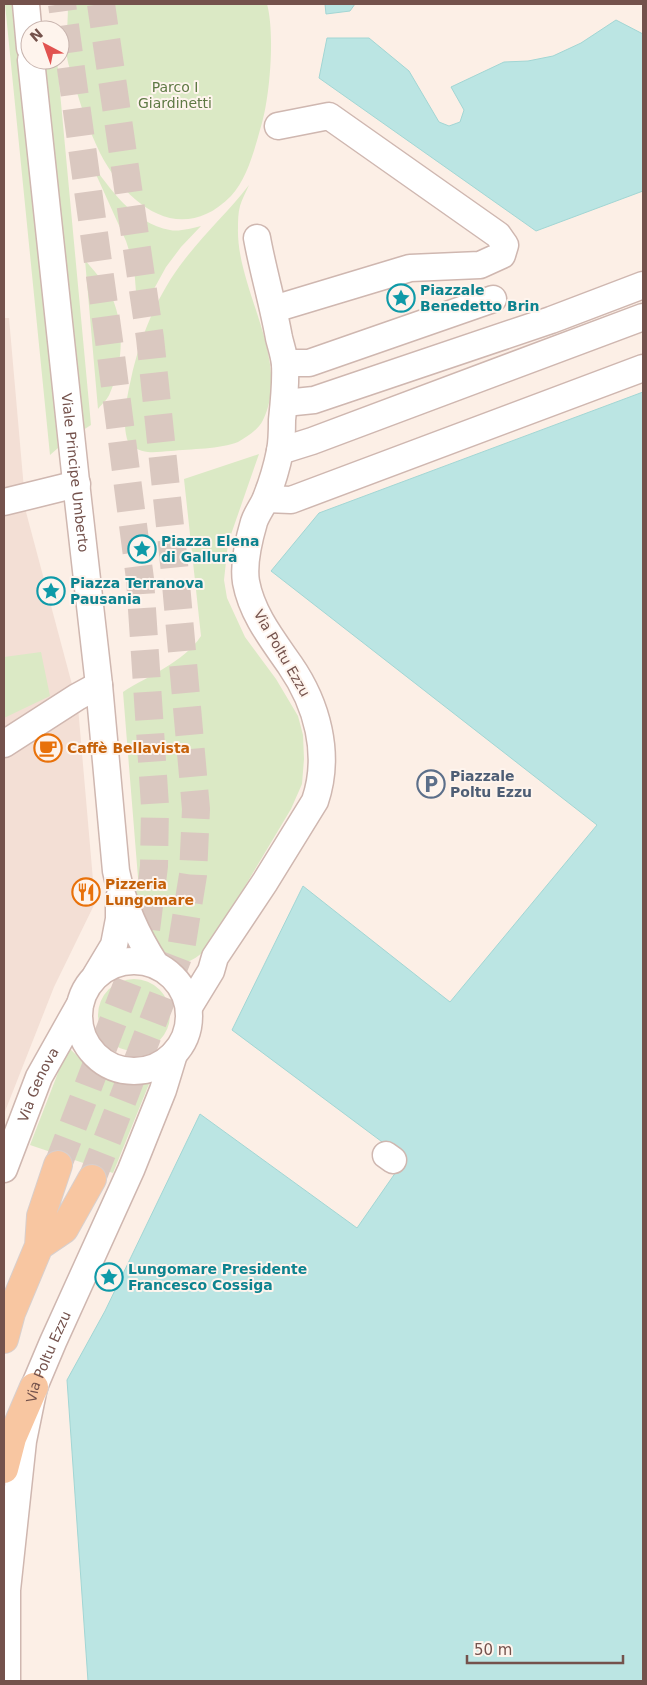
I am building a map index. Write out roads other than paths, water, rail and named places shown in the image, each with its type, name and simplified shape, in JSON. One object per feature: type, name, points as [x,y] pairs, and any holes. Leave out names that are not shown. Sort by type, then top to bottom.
[{"type":"main road","points":[[4,1339],[11,1313],[39,1246],[41,1216],[58,1165]]},
{"type":"main road","points":[[39,1246],[64,1229],[92,1179]]},
{"type":"main road","points":[[4,1469],[12,1438],[34,1386]]},
{"type":"street","points":[[26,4],[28,20]]},
{"type":"street","points":[[35,20],[38,4]]},
{"type":"street","name":"Viale Principe Umberto","points":[[32,70],[99,685],[116,870],[131,920],[146,949],[166,972]]},
{"type":"street","points":[[274,308],[410,268],[480,265],[502,255],[505,245],[498,235],[329,116],[278,126]]},
{"type":"street","name":"Via Poltu Ezzu","points":[[166,972],[195,973],[215,958],[316,801],[323,763],[321,741],[303,685],[268,635],[249,594],[246,580],[247,552],[255,520],[266,499],[280,451],[285,403],[284,363],[274,308],[261,263],[257,238]]},
{"type":"street","points":[[480,265],[493,298],[501,303],[505,313],[503,325],[494,339]]},
{"type":"street","points":[[285,403],[314,400],[551,320],[643,286]]},
{"type":"street","points":[[284,363],[309,363],[493,298]]},
{"type":"street","points":[[280,451],[312,441],[643,317]]},
{"type":"street","points":[[266,499],[290,500],[643,368]]},
{"type":"street","points":[[4,502],[76,484]]},
{"type":"street","points":[[4,744],[99,685]]},
{"type":"street","name":"Viale Principe Umberto","points":[[96,975],[114,945],[119,919],[119,885]]},
{"type":"street","name":"Via Poltu Ezzu","points":[[189,1007],[212,971],[215,958]]},
{"type":"street","points":[[127,961],[146,962],[166,972],[183,990],[189,1007],[188,1030],[174,1054],[160,1065],[145,1070],[126,1071],[108,1065],[92,1053],[83,1037],[79,1023],[80,1004],[85,990],[96,975],[108,967],[127,961]]},
{"type":"street","name":"Via Genova","points":[[4,1169],[39,1077],[80,1004]]},
{"type":"street","name":"Via Poltu Ezzu","points":[[7,1681],[7,1590],[23,1441],[34,1386],[131,1170],[163,1090],[174,1054]]},
{"type":"water","points":[[325,4],[355,4],[350,11],[326,14]]},
{"type":"water","points":[[616,20],[643,34],[643,191],[536,231],[319,78],[327,38],[369,38],[409,71],[439,122],[449,126],[460,122],[464,110],[451,87],[504,62],[528,61],[553,56],[581,43]]},
{"type":"water","points":[[643,392],[643,1681],[88,1681],[67,1380],[105,1311],[200,1114],[357,1228],[405,1159],[232,1030],[303,886],[450,1002],[597,825],[271,571],[319,513]]},
{"type":"tunnel","points":[[58,1165],[145,938],[154,866],[155,806],[140,579],[62,4]]},
{"type":"tunnel","points":[[92,1179],[181,949],[193,875],[196,809],[175,573],[150,338],[101,4]]},
{"type":"place","name":"Piazzale Benedetto Brin","points":[[401,298]]},
{"type":"place","name":"Piazza Elena di Gallura","points":[[142,549]]},
{"type":"place","name":"Piazza Terranova Pausania","points":[[51,591]]},
{"type":"place","name":"Caffè Bellavista","points":[[48,748]]},
{"type":"place","name":"Piazzale Poltu Ezzu","points":[[431,784]]},
{"type":"place","name":"Pizzeria Lungomare","points":[[86,892]]},
{"type":"place","name":"Lungomare Presidente Francesco Cossiga","points":[[109,1277]]},
{"type":"park label","name":"Parco I Giardinetti","points":[[175,95]]}]
